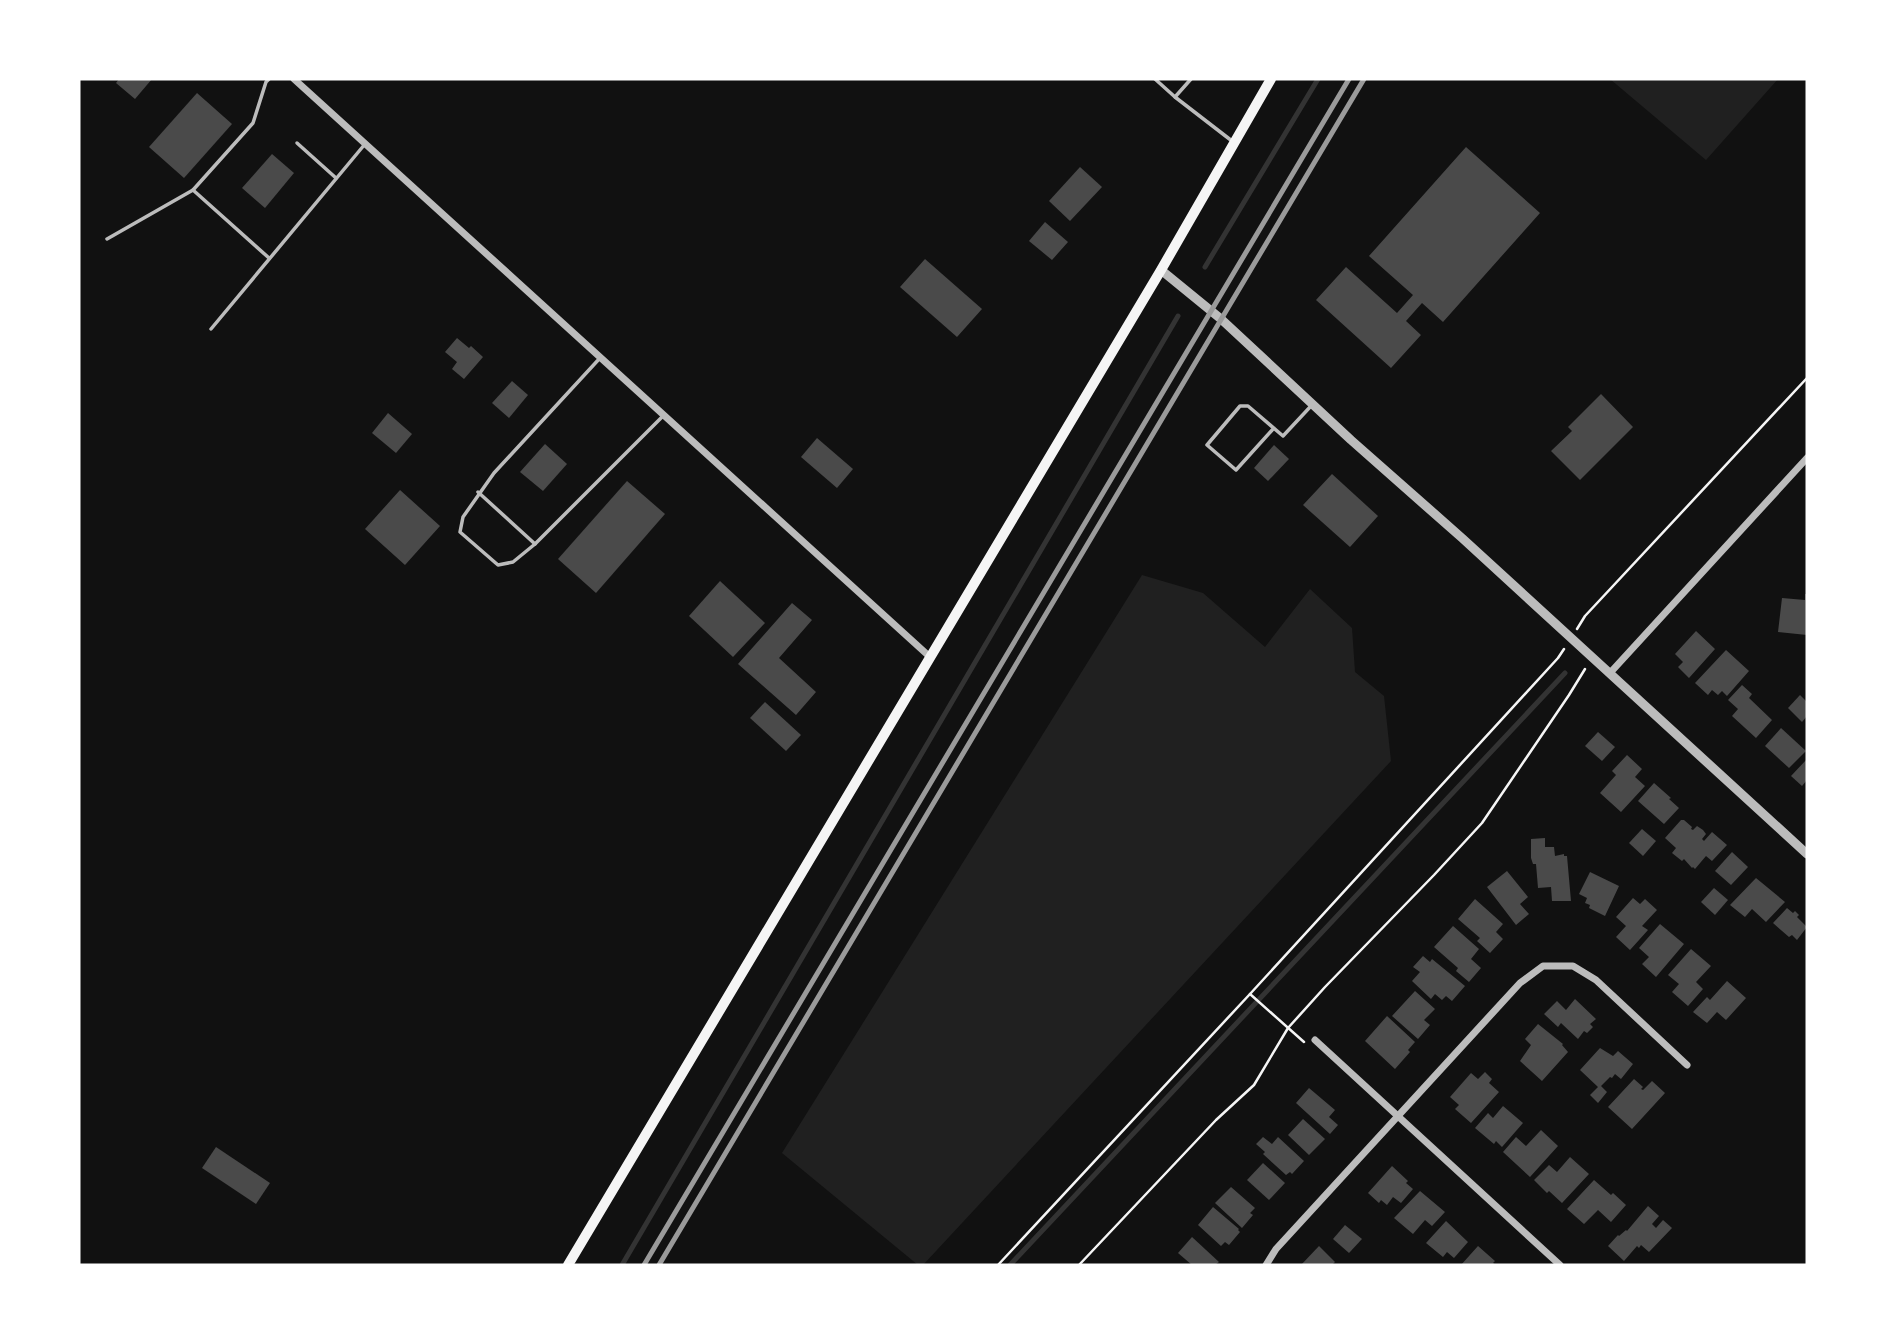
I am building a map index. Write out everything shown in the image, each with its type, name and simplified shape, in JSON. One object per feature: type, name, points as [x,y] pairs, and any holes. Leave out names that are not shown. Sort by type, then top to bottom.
[{"type":"main road","points":[[568,1265],[1161,270],[1271,79]]},
{"type":"street","points":[[294,79],[930,657]]},
{"type":"street","points":[[1161,270],[1221,319],[1807,854]]},
{"type":"street","points":[[1610,673],[1807,458]]},
{"type":"street","points":[[1266,1265],[1276,1249],[1520,983],[1543,966],[1573,966],[1596,980],[1687,1065]]},
{"type":"street","points":[[1315,1040],[1560,1265]]},
{"type":"lane","points":[[107,239],[193,190],[253,123],[269,79]]},
{"type":"lane","points":[[1155,79],[1234,142]]},
{"type":"lane","points":[[1175,97],[1191,79]]},
{"type":"lane","points":[[297,144],[336,178]]},
{"type":"lane","points":[[211,329],[365,144]]},
{"type":"lane","points":[[193,190],[269,258]]},
{"type":"lane","points":[[600,358],[494,472],[463,517],[460,532],[498,565],[513,562],[535,544],[664,415]]},
{"type":"lane","points":[[1274,428],[1236,470],[1207,445],[1240,406],[1248,406],[1274,428],[1283,436],[1312,404]]},
{"type":"lane","points":[[478,492],[535,544]]},
{"type":"path","points":[[999,1265],[1559,658],[1585,616],[1807,378]]},
{"type":"path","points":[[1079,1265],[1216,1120],[1254,1085],[1288,1028],[1482,823],[1592,657]]},
{"type":"path","points":[[1250,994],[1308,1045],[1315,1040]]},
{"type":"shaded area","points":[[1610,79],[1778,79],[1706,160]]},
{"type":"shaded area","points":[[1142,575],[1203,593],[1265,647],[1310,589],[1352,628],[1355,672],[1384,696],[1391,761],[923,1265],[918,1265],[782,1153]]},
{"type":"building","points":[[119,79],[152,79],[135,99],[116,83]]},
{"type":"building","points":[[197,93],[232,124],[184,178],[149,147]]},
{"type":"building","points":[[1466,147],[1540,213],[1443,322],[1422,303],[1406,321],[1421,335],[1391,368],[1316,300],[1346,267],[1397,313],[1413,295],[1369,256]]},
{"type":"building","points":[[272,154],[294,173],[265,208],[242,188]]},
{"type":"building","points":[[1080,167],[1102,187],[1070,221],[1049,201]]},
{"type":"building","points":[[1045,222],[1068,242],[1052,260],[1029,241]]},
{"type":"building","points":[[925,259],[982,309],[957,337],[900,287]]},
{"type":"building","points":[[457,338],[483,357],[464,379],[452,369],[457,362],[445,352]]},
{"type":"building","points":[[512,381],[528,395],[509,418],[492,403]]},
{"type":"building","points":[[1601,394],[1633,427],[1580,480],[1551,451],[1572,431],[1568,427]]},
{"type":"building","points":[[388,413],[412,434],[396,453],[372,433]]},
{"type":"building","points":[[817,438],[853,469],[837,488],[801,457]]},
{"type":"building","points":[[545,444],[567,464],[543,491],[520,472]]},
{"type":"building","points":[[1274,445],[1289,459],[1268,481],[1254,468]]},
{"type":"building","points":[[1332,474],[1378,516],[1350,547],[1303,505]]},
{"type":"building","points":[[627,481],[665,514],[596,593],[558,559]]},
{"type":"building","points":[[400,490],[440,526],[405,565],[365,529]]},
{"type":"building","points":[[720,581],[765,623],[733,657],[689,616]]},
{"type":"building","points":[[1805,594],[1807,635],[1778,632],[1782,598],[1805,600]]},
{"type":"building","points":[[792,603],[812,620],[779,658],[816,692],[796,715],[738,664]]},
{"type":"building","points":[[1696,631],[1715,649],[1689,678],[1678,667],[1683,662],[1675,654]]},
{"type":"building","points":[[1726,650],[1749,671],[1727,696],[1722,691],[1718,695],[1712,690],[1708,695],[1695,683]]},
{"type":"building","points":[[1742,685],[1752,694],[1749,698],[1772,720],[1756,738],[1732,716],[1738,709],[1728,700]]},
{"type":"building","points":[[1800,695],[1807,702],[1807,716],[1802,722],[1788,708]]},
{"type":"building","points":[[765,702],[801,735],[786,751],[750,718]]},
{"type":"building","points":[[1781,728],[1806,751],[1789,768],[1765,746]]},
{"type":"building","points":[[1598,732],[1615,747],[1602,761],[1585,746]]},
{"type":"building","points":[[1627,755],[1642,769],[1635,777],[1645,786],[1621,812],[1600,793],[1616,775],[1612,771]]},
{"type":"building","points":[[1807,759],[1807,780],[1802,786],[1791,776]]},
{"type":"building","points":[[1654,783],[1679,808],[1664,824],[1638,801]]},
{"type":"building","points":[[1681,820],[1693,830],[1697,826],[1703,830],[1706,834],[1702,839],[1704,841],[1712,832],[1727,845],[1712,861],[1706,856],[1695,869],[1692,868],[1684,859],[1682,861],[1672,853],[1676,848],[1665,838]]},
{"type":"building","points":[[1642,829],[1656,841],[1643,856],[1629,843]]},
{"type":"building","points":[[1545,838],[1545,847],[1554,847],[1555,856],[1567,856],[1571,901],[1552,901],[1551,887],[1538,888],[1536,864],[1533,864],[1531,858],[1531,839]]},
{"type":"building","points":[[1732,852],[1748,867],[1731,885],[1715,871]]},
{"type":"building","points":[[1507,871],[1528,897],[1520,904],[1529,914],[1516,925],[1487,887]]},
{"type":"building","points":[[1590,872],[1619,886],[1605,916],[1589,908],[1590,905],[1585,903],[1587,898],[1579,894]]},
{"type":"building","points":[[1756,878],[1785,902],[1766,922],[1752,909],[1745,917],[1730,905]]},
{"type":"building","points":[[1714,888],[1728,900],[1715,915],[1701,902]]},
{"type":"building","points":[[1633,898],[1640,904],[1645,899],[1657,910],[1642,926],[1648,930],[1630,950],[1616,937],[1626,926],[1616,917]]},
{"type":"building","points":[[1475,899],[1503,924],[1496,932],[1503,939],[1490,953],[1477,941],[1480,938],[1458,919]]},
{"type":"building","points":[[1787,908],[1793,913],[1795,911],[1807,927],[1797,940],[1792,935],[1789,937],[1773,923]]},
{"type":"building","points":[[1660,924],[1684,944],[1656,977],[1642,964],[1649,957],[1639,948]]},
{"type":"building","points":[[1453,926],[1479,949],[1471,959],[1481,968],[1469,982],[1456,971],[1458,968],[1434,947]]},
{"type":"building","points":[[1691,949],[1711,966],[1696,982],[1703,989],[1688,1006],[1672,992],[1679,984],[1668,975]]},
{"type":"building","points":[[1423,956],[1430,962],[1432,959],[1465,986],[1452,1001],[1446,996],[1442,1000],[1435,994],[1431,999],[1412,981],[1420,972],[1413,967]]},
{"type":"building","points":[[1727,981],[1746,998],[1726,1020],[1717,1012],[1707,1023],[1693,1012],[1707,997],[1710,1000]]},
{"type":"building","points":[[1415,991],[1435,1009],[1424,1020],[1430,1025],[1418,1039],[1392,1016]]},
{"type":"building","points":[[1575,999],[1596,1019],[1590,1024],[1593,1027],[1587,1033],[1584,1031],[1578,1039],[1561,1023],[1558,1027],[1544,1014],[1557,1001],[1566,1010]]},
{"type":"building","points":[[1387,1016],[1415,1042],[1395,1069],[1365,1041]]},
{"type":"building","points":[[1538,1024],[1563,1044],[1568,1052],[1542,1081],[1520,1061],[1531,1045],[1525,1039]]},
{"type":"building","points":[[1600,1048],[1613,1056],[1618,1051],[1633,1064],[1621,1079],[1615,1074],[1601,1086],[1607,1092],[1598,1103],[1590,1095],[1598,1087],[1580,1070]]},
{"type":"building","points":[[1485,1072],[1492,1079],[1489,1083],[1499,1092],[1471,1123],[1455,1109],[1459,1105],[1450,1097],[1471,1073],[1478,1079]]},
{"type":"building","points":[[1634,1079],[1643,1090],[1652,1081],[1665,1093],[1632,1129],[1608,1107]]},
{"type":"building","points":[[1309,1088],[1335,1110],[1329,1117],[1338,1125],[1330,1134],[1296,1103]]},
{"type":"building","points":[[1503,1106],[1523,1123],[1502,1147],[1496,1141],[1494,1144],[1475,1128],[1488,1113],[1493,1118]]},
{"type":"building","points":[[1303,1119],[1325,1139],[1309,1155],[1288,1135]]},
{"type":"building","points":[[1541,1130],[1558,1146],[1530,1177],[1503,1152],[1516,1137],[1526,1146]]},
{"type":"building","points":[[1263,1137],[1272,1144],[1278,1137],[1304,1161],[1292,1174],[1290,1172],[1286,1175],[1256,1144]]},
{"type":"building","points":[[216,1147],[270,1183],[256,1204],[202,1168]]},
{"type":"building","points":[[1570,1157],[1589,1174],[1562,1203],[1534,1180],[1549,1165],[1557,1172]]},
{"type":"building","points":[[1263,1163],[1285,1183],[1269,1200],[1247,1180]]},
{"type":"building","points":[[1392,1166],[1413,1189],[1401,1203],[1393,1197],[1387,1205],[1381,1200],[1379,1203],[1368,1193]]},
{"type":"building","points":[[1594,1180],[1626,1205],[1611,1222],[1598,1210],[1584,1224],[1567,1209]]},
{"type":"building","points":[[1231,1187],[1255,1208],[1250,1213],[1253,1215],[1242,1228],[1215,1203]]},
{"type":"building","points":[[1420,1191],[1445,1212],[1432,1226],[1425,1220],[1413,1234],[1394,1218]]},
{"type":"building","points":[[1648,1206],[1659,1216],[1652,1224],[1656,1228],[1663,1220],[1672,1228],[1649,1252],[1641,1245],[1639,1248],[1637,1246],[1624,1261],[1608,1246],[1618,1235],[1627,1231]]},
{"type":"building","points":[[1213,1207],[1239,1229],[1240,1232],[1229,1245],[1225,1242],[1221,1246],[1198,1225]]},
{"type":"building","points":[[1446,1221],[1468,1242],[1454,1258],[1447,1252],[1443,1257],[1426,1243]]},
{"type":"building","points":[[1345,1225],[1362,1239],[1349,1253],[1333,1239]]},
{"type":"building","points":[[1192,1237],[1219,1262],[1215,1265],[1192,1265],[1178,1253]]},
{"type":"building","points":[[1319,1246],[1335,1262],[1332,1265],[1301,1265]]},
{"type":"building","points":[[1478,1246],[1495,1261],[1493,1263],[1496,1265],[1461,1265]]},
{"type":"waterway","points":[[1205,267],[1318,79]]},
{"type":"waterway","points":[[622,1265],[1178,316]]},
{"type":"waterway","points":[[1010,1265],[1565,673]]},
{"type":"railway","points":[[644,1265],[1349,79]]},
{"type":"railway","points":[[659,1265],[1364,79]]}]
